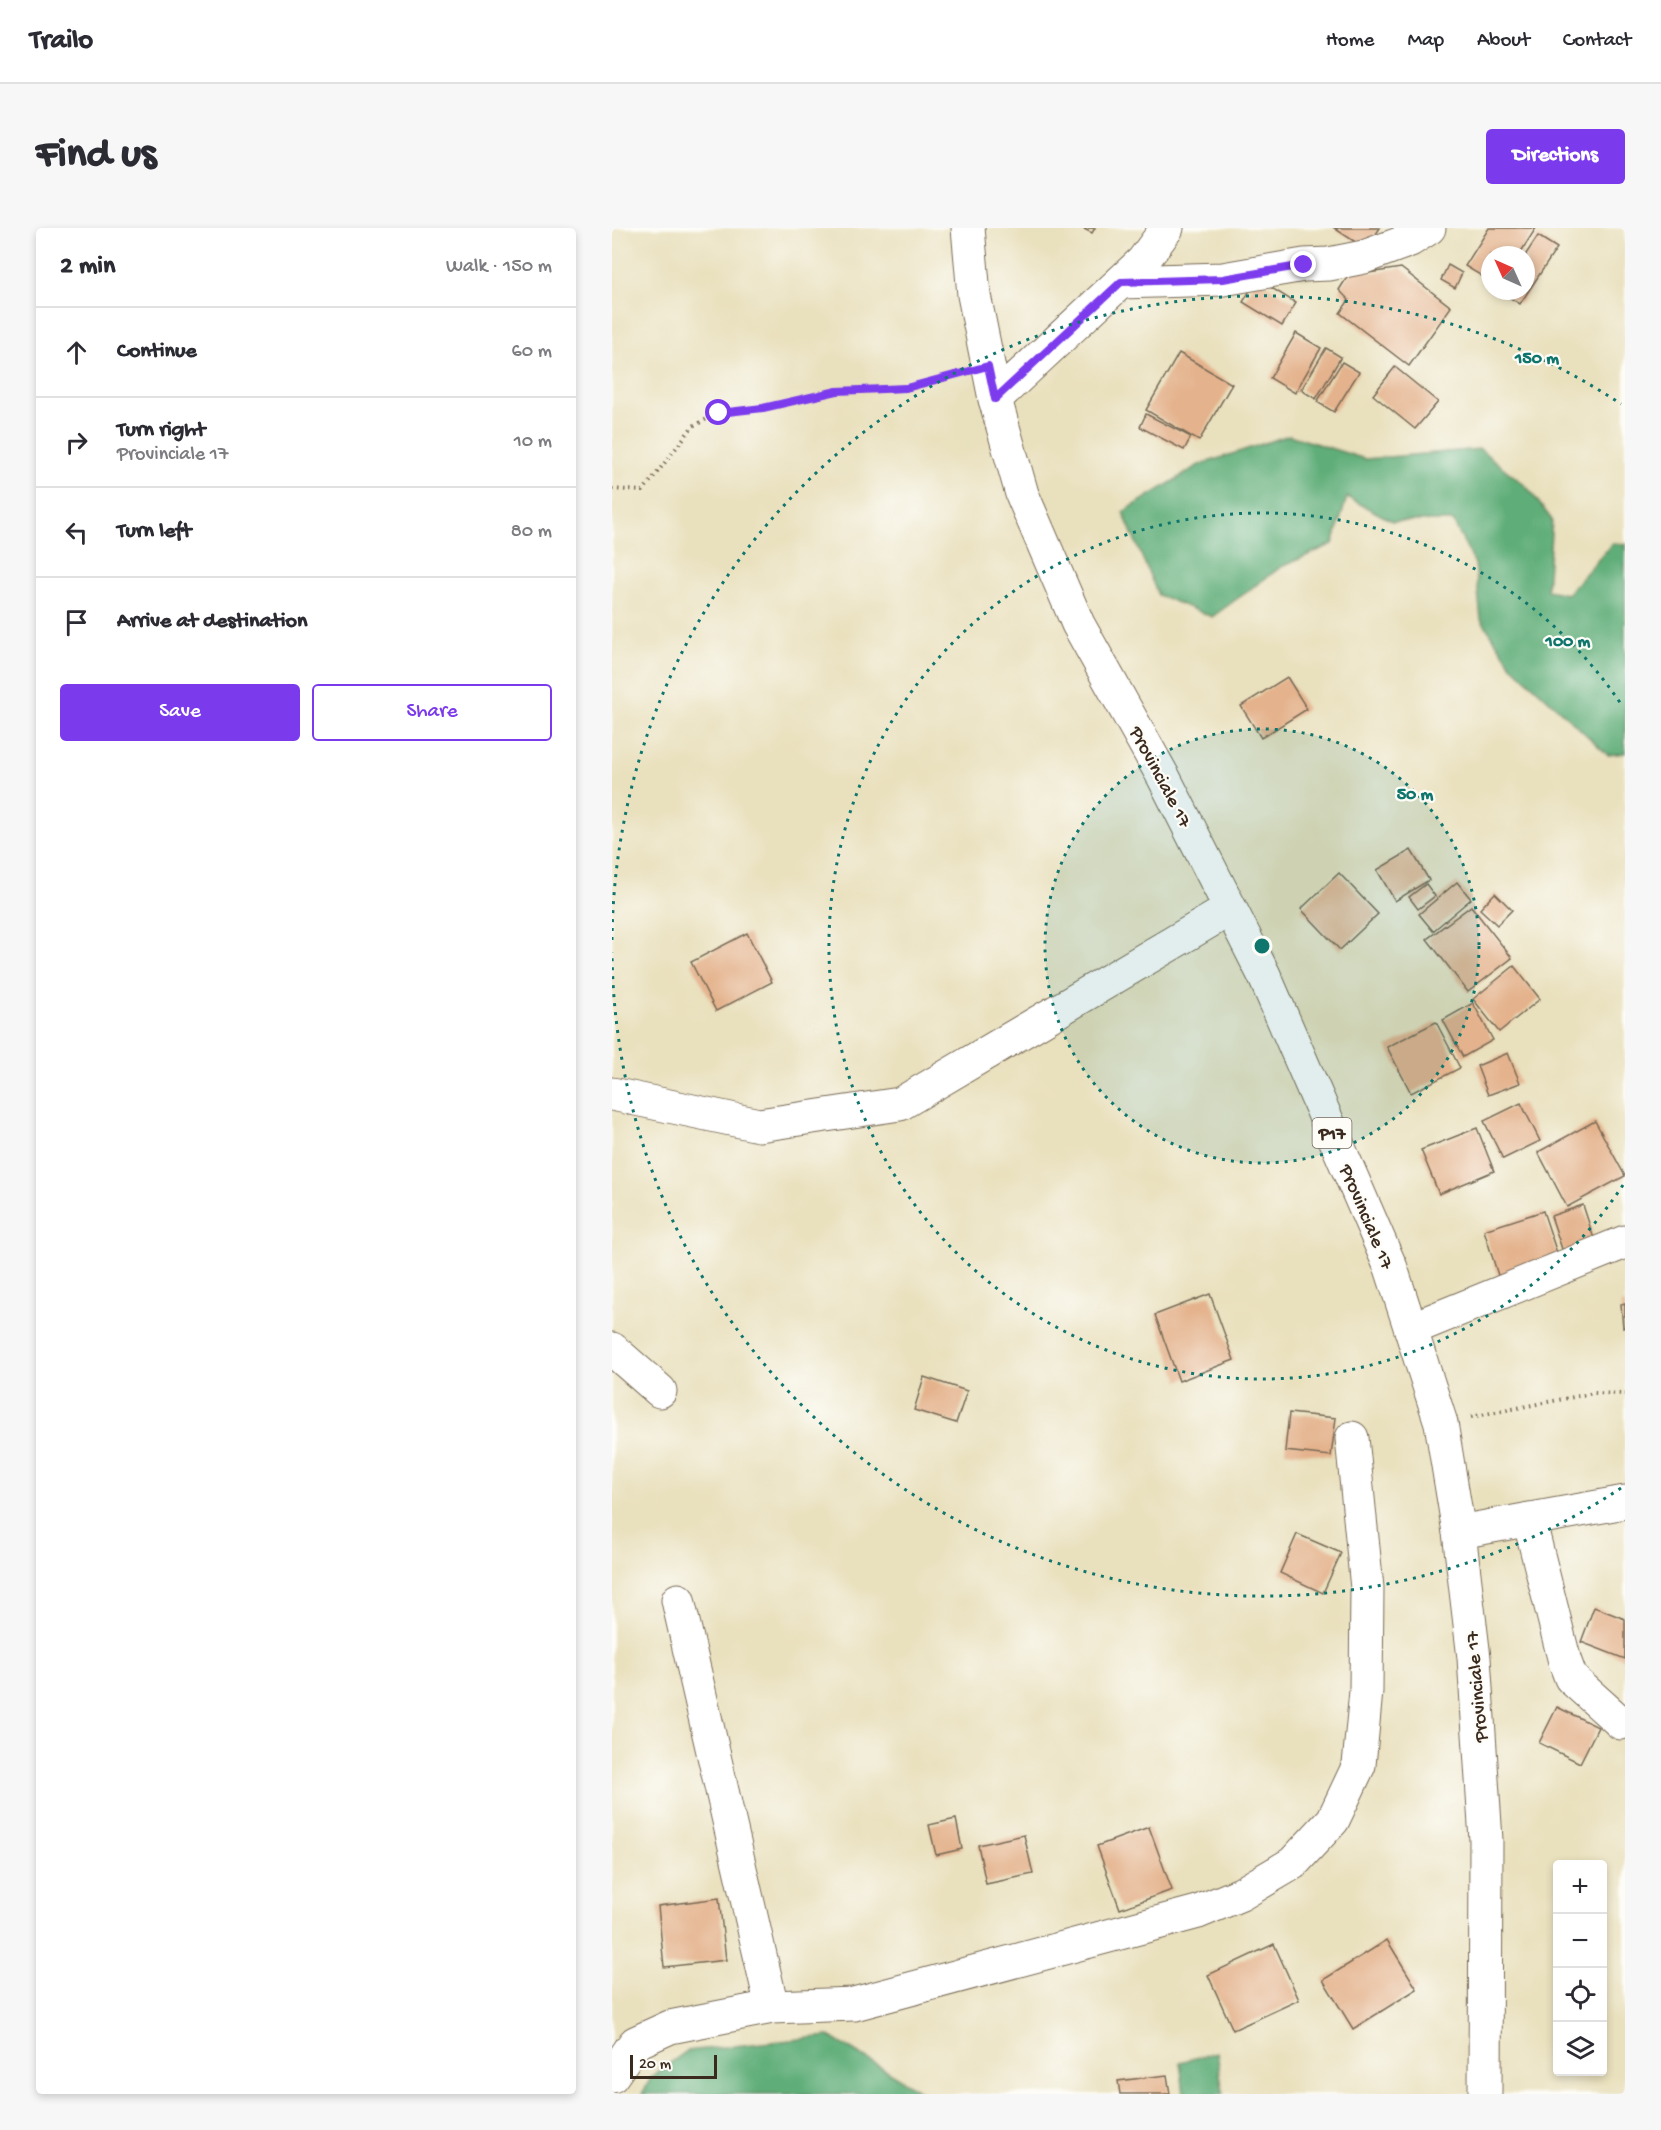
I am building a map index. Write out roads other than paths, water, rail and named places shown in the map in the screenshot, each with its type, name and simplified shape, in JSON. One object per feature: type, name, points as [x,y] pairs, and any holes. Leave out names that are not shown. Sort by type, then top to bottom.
[{"type":"street","name":"Provinciale 17","points":[[968,228],[974,296],[988,366],[1022,494],[1078,624],[1164,778],[1264,975],[1391,1268],[1441,1423],[1459,1532],[1474,1658],[1486,1840],[1485,2094]]},
{"type":"street","points":[[995,399],[1143,261],[1167,228]]},
{"type":"street","points":[[1121,282],[1223,279],[1304,265],[1329,264],[1364,257],[1410,240],[1429,228]]},
{"type":"street","points":[[612,1094],[759,1125],[900,1104],[1230,909]]},
{"type":"street","points":[[1411,1329],[1625,1242]]},
{"type":"street","points":[[612,1349],[660,1391]]},
{"type":"street","points":[[612,2076],[636,2043],[670,2027],[772,2007],[854,2004],[1144,1928],[1198,1912],[1241,1894],[1293,1863],[1333,1820],[1359,1765],[1366,1691],[1367,1588],[1352,1438]]},
{"type":"street","points":[[1459,1532],[1625,1502]]},
{"type":"street","points":[[1529,1519],[1571,1678],[1621,1724]]},
{"type":"street","points":[[678,1600],[772,2007]]}]
